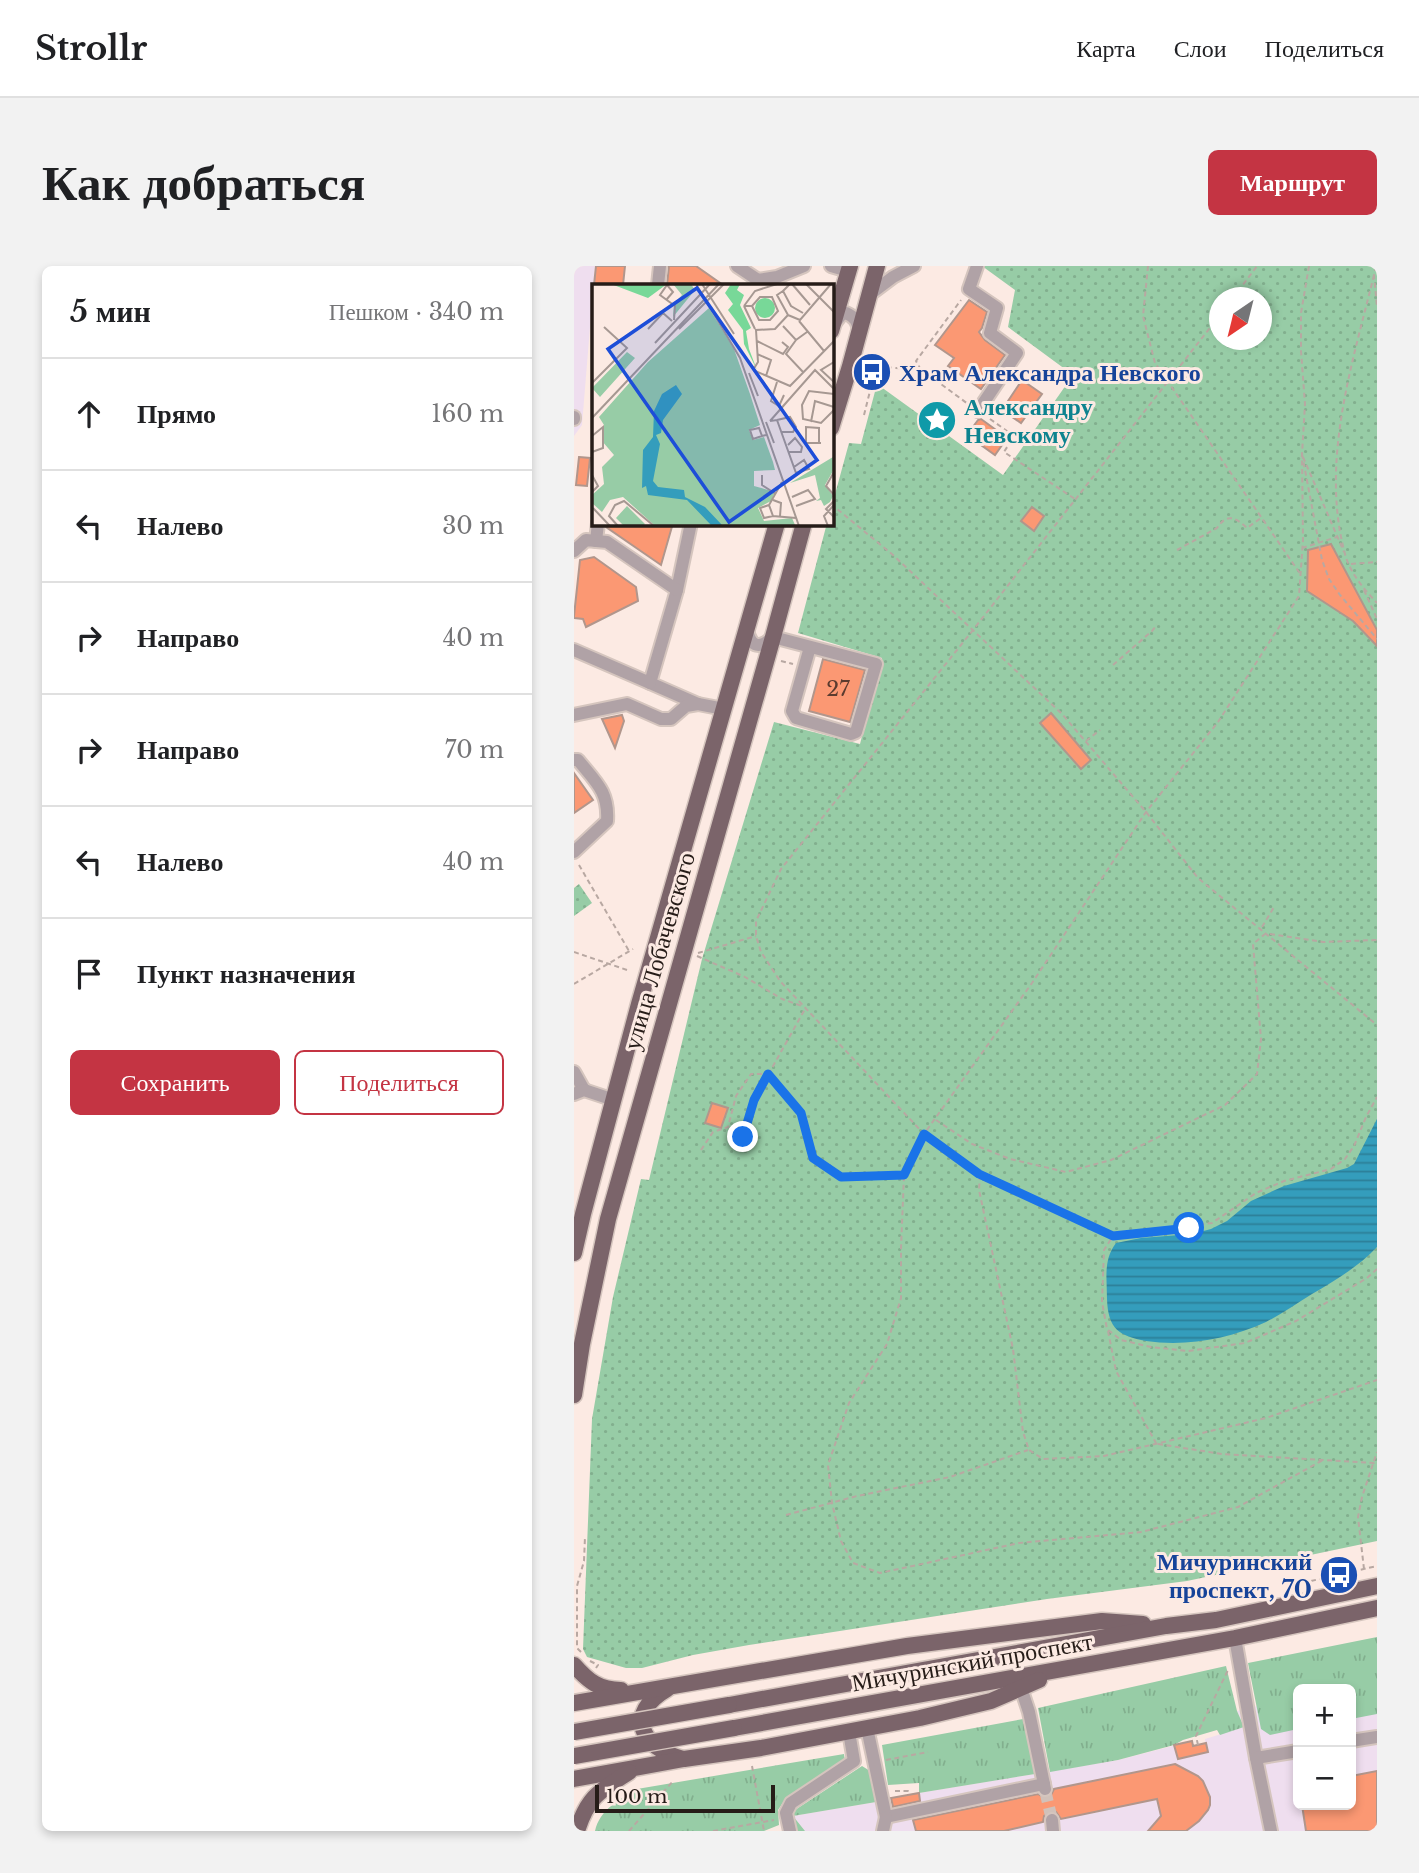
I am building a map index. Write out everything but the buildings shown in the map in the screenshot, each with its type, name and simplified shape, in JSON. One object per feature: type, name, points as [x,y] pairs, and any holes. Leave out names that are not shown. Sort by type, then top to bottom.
[{"type":"main road","points":[[833,421],[877,266]]},
{"type":"main road","points":[[833,325],[849,269]]},
{"type":"main road","name":"улица Лобачевского","points":[[574,1253],[639,1004],[776,525]]},
{"type":"main road","name":"улица Лобачевского","points":[[574,1395],[608,1219],[803,525]]},
{"type":"main road","name":"Мичуринский проспект","points":[[574,1732],[1166,1626],[1216,1620],[1377,1586]]},
{"type":"main road","name":"Мичуринский проспект","points":[[574,1756],[1235,1638],[1377,1608]]},
{"type":"main road","points":[[574,1703],[907,1646],[1102,1621],[1166,1626]]},
{"type":"main road","points":[[581,1659],[587,1680],[606,1689],[644,1690]]},
{"type":"main road","points":[[574,1779],[920,1718],[991,1701],[1063,1669]]},
{"type":"main road","points":[[672,1686],[656,1695],[649,1704],[643,1719],[643,1728],[645,1736],[657,1749],[684,1759]]},
{"type":"main road","points":[[578,1831],[582,1816],[597,1793],[634,1769]]},
{"type":"street","points":[[658,284],[660,266]]},
{"type":"street","points":[[737,266],[757,283],[804,266]]},
{"type":"street","points":[[831,266],[849,269]]},
{"type":"street","points":[[869,295],[893,277],[914,266]]},
{"type":"street","points":[[977,266],[969,289],[997,308],[990,333],[1017,354],[978,411]]},
{"type":"street","points":[[833,326],[837,318],[846,313],[855,318],[859,332]]},
{"type":"street","points":[[596,541],[598,525]]},
{"type":"street","points":[[650,683],[677,590],[691,525]]},
{"type":"street","points":[[574,551],[586,540],[607,541],[677,590]]},
{"type":"street","points":[[747,630],[751,642],[757,646],[762,646],[774,637],[876,664],[856,732],[851,734],[796,719],[792,711],[810,647]]},
{"type":"street","points":[[574,650],[698,704],[724,709]]},
{"type":"street","points":[[574,715],[627,704],[661,719],[671,719],[686,706],[698,704]]},
{"type":"street","points":[[574,760],[578,760],[603,790],[608,806],[607,821],[574,852]]},
{"type":"street","points":[[574,1072],[579,1092],[614,1100]]},
{"type":"street","points":[[1235,1638],[1271,1831]]},
{"type":"street","points":[[886,1817],[1045,1787],[1029,1712],[1021,1688]]},
{"type":"street","points":[[867,1728],[886,1817],[883,1831]]},
{"type":"street","points":[[788,1824],[786,1813],[791,1803],[854,1761],[849,1732]]},
{"type":"street","points":[[1356,1740],[1377,1737]]},
{"type":"street","points":[[1256,1758],[1293,1752]]},
{"type":"path","points":[[1148,266],[1143,316],[1155,363],[1301,575]]},
{"type":"path","points":[[1241,287],[1257,266]]},
{"type":"path","points":[[1309,266],[1301,313],[1305,404],[1299,596],[1218,722],[1146,811],[1032,983],[924,1134],[904,1175],[901,1298],[887,1344],[849,1403],[828,1465],[832,1503],[841,1541],[853,1563],[880,1573],[1019,1543],[1141,1532],[1238,1507],[1323,1460]]},
{"type":"path","points":[[1346,556],[1338,512],[1340,426],[1376,266]]},
{"type":"path","points":[[1374,275],[1377,307]]},
{"type":"path","points":[[969,289],[916,361],[922,370],[1014,436],[1004,453],[1076,499]]},
{"type":"path","points":[[1209,329],[781,869],[756,921],[756,936],[761,952],[780,981],[924,1134],[979,1174],[1113,1236],[1212,1223],[1256,1193],[1284,1181],[1331,1169],[1345,1159],[1354,1146],[1377,1097]]},
{"type":"path","points":[[870,366],[922,370]]},
{"type":"path","points":[[864,415],[872,383],[866,381]]},
{"type":"path","points":[[1302,454],[1377,620]]},
{"type":"path","points":[[1302,454],[1326,570],[1340,595],[1377,639]]},
{"type":"path","points":[[833,506],[892,555],[1062,714],[1146,811],[1198,878],[1377,1025]]},
{"type":"path","points":[[1177,550],[1217,527],[1227,518],[1234,518],[1247,528],[1262,518]]},
{"type":"path","points":[[1302,548],[1338,537]]},
{"type":"path","points":[[1350,564],[1377,562]]},
{"type":"path","points":[[1363,589],[1377,603]]},
{"type":"path","points":[[1113,664],[1157,625]]},
{"type":"path","points":[[780,660],[790,663]]},
{"type":"path","points":[[1086,742],[1100,730]]},
{"type":"path","points":[[579,865],[628,951]]},
{"type":"path","points":[[1261,928],[1274,907]]},
{"type":"path","points":[[935,1119],[972,1144],[1010,1159],[1066,1172],[1111,1160],[1225,1105],[1257,1074],[1261,1039],[1253,944],[1267,933],[1323,942],[1377,940]]},
{"type":"path","points":[[756,936],[694,955],[745,977],[782,999],[806,1007]]},
{"type":"path","points":[[574,984],[632,948]]},
{"type":"path","points":[[574,952],[626,971]]},
{"type":"path","points":[[743,1137],[754,1100],[806,1007]]},
{"type":"path","points":[[701,1150],[713,1132],[728,1127],[736,1096],[751,1074],[768,1074],[801,1113],[813,1158],[841,1177],[904,1175]]},
{"type":"path","points":[[979,1174],[979,1190],[1013,1349],[1023,1432],[1029,1450],[1044,1459],[1104,1456],[1157,1444],[1266,1418],[1377,1380]]},
{"type":"path","points":[[1113,1236],[1104,1250],[1102,1302],[1107,1329],[1116,1371],[1157,1444]]},
{"type":"path","points":[[1107,1329],[1121,1340],[1188,1351],[1245,1343],[1296,1321],[1367,1278],[1377,1269]]},
{"type":"path","points":[[1157,1444],[1222,1454],[1376,1462]]},
{"type":"path","points":[[786,1515],[950,1477],[1029,1450]]},
{"type":"path","points":[[1364,1569],[1358,1517],[1377,1452]]},
{"type":"path","points":[[585,1537],[584,1561],[577,1586],[577,1648],[581,1659],[597,1665]]},
{"type":"path","points":[[1311,1581],[1377,1566]]},
{"type":"path","points":[[1198,1745],[1196,1736],[1228,1670]]},
{"type":"path","points":[[875,1762],[928,1752]]},
{"type":"path","points":[[752,1766],[764,1831]]},
{"type":"path","points":[[629,1831],[674,1780]]},
{"type":"path","points":[[881,1791],[908,1791],[908,1795]]},
{"type":"path","points":[[713,1831],[763,1822],[788,1824]]},
{"type":"shaded area","points":[[574,266],[595,266],[582,425],[574,436]]},
{"type":"shaded area","points":[[1377,1677],[1377,1831],[805,1831],[793,1816],[1118,1760],[1192,1741],[1193,1746],[1205,1743],[1205,1739],[1244,1727],[1237,1711],[1293,1697],[1293,1810],[1356,1810],[1356,1687]]},
{"type":"green space","points":[[982,266],[1377,266],[1377,1541],[1187,1581],[1047,1599],[749,1645],[642,1668],[626,1668],[587,1657],[583,1649],[592,1419],[613,1297],[641,1179],[649,1180],[702,959],[774,722],[860,744],[882,658],[798,633],[826,525],[833,525],[833,502],[849,443],[861,444],[877,384],[1003,475],[1073,375],[1008,327],[1015,290]]},
{"type":"green space","points":[[579,884],[592,903],[574,916],[574,888]]},
{"type":"green space","points":[[1377,1637],[1377,1714],[1356,1718],[1356,1684],[1293,1684],[1293,1730],[1270,1735],[1261,1729],[1248,1663]]},
{"type":"green space","points":[[1226,1666],[1237,1711],[1244,1727],[1220,1735],[1217,1730],[1118,1760],[1050,1772],[1038,1708]]},
{"type":"green space","points":[[1023,1719],[1035,1774],[919,1793],[919,1783],[888,1785],[882,1745]]},
{"type":"green space","points":[[844,1754],[845,1761],[784,1801],[778,1810],[779,1825],[764,1831],[595,1831],[606,1811],[637,1789]]},
{"type":"green space","points":[[862,1766],[870,1771],[876,1802],[793,1816],[795,1810]]},
{"type":"green space","points":[[793,1816],[805,1831],[796,1831]]},
{"type":"water","points":[[1377,1119],[1377,1247],[1362,1261],[1278,1316],[1237,1333],[1192,1342],[1161,1343],[1129,1337],[1113,1324],[1108,1309],[1106,1277],[1109,1256],[1116,1243],[1192,1234],[1211,1229],[1227,1221],[1251,1201],[1284,1186],[1347,1168],[1354,1164]]},
{"type":"tunnel","points":[[1045,1790],[1052,1820]]},
{"type":"place","name":"Храм Александра Невского","points":[[872,372]]},
{"type":"place","name":"Александру Невскому","points":[[937,420]]},
{"type":"place","name":"Мичуринский проспект, 70","points":[[1339,1575]]},
{"type":"route","points":[[743,1137],[754,1100],[768,1074],[801,1113],[813,1158],[841,1177],[904,1175],[924,1134],[979,1174],[1113,1236],[1189,1228]]}]
